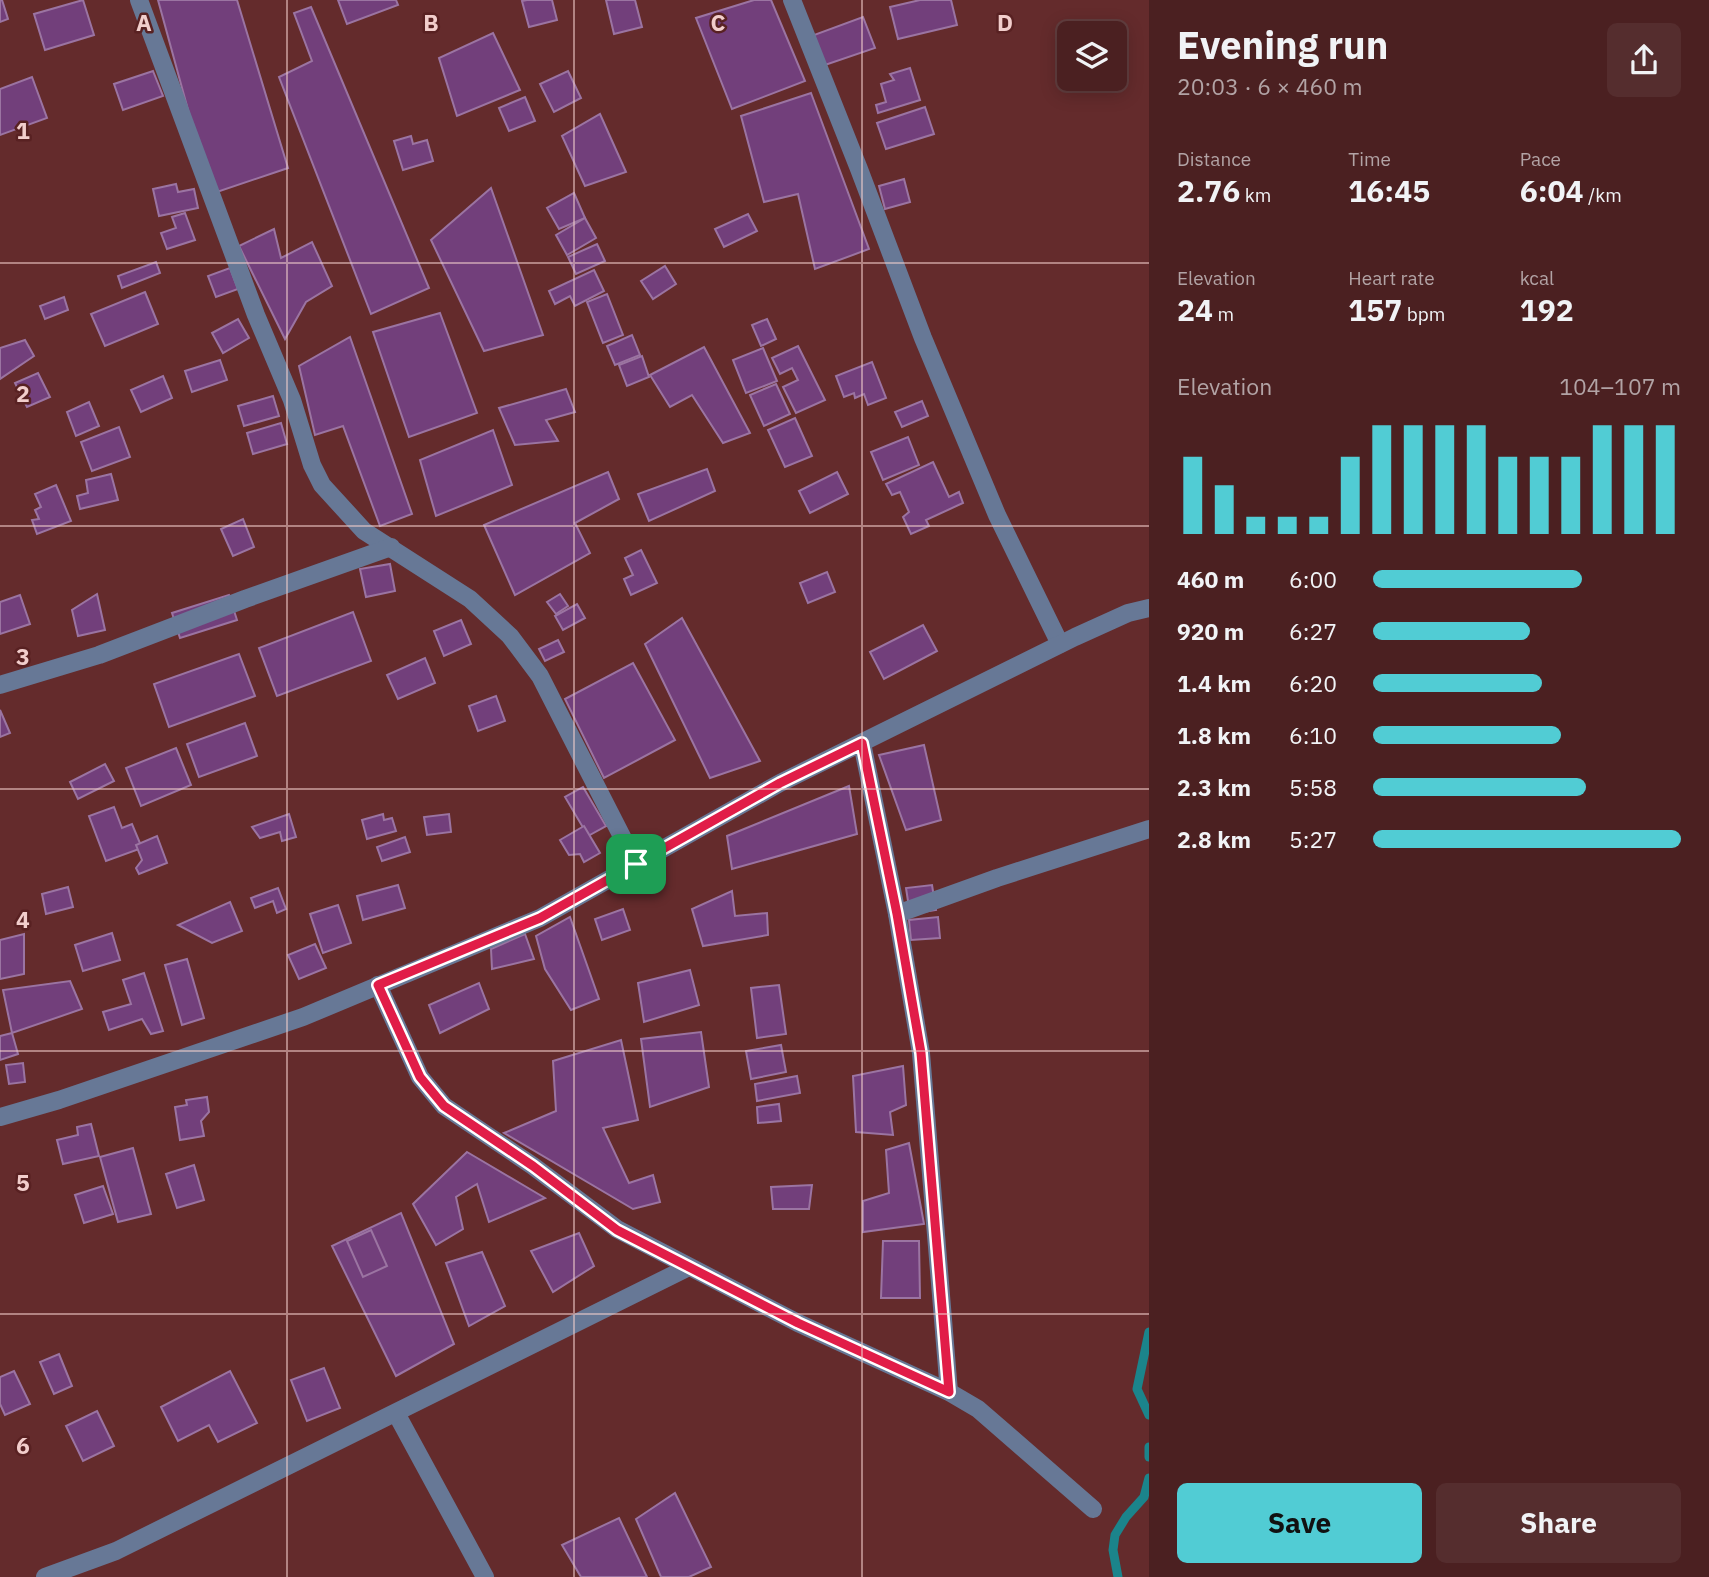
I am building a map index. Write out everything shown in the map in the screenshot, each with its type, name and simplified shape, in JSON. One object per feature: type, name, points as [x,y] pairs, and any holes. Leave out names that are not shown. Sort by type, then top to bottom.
[{"type":"street","points":[[139,0],[256,315],[292,400],[312,465],[322,485],[364,531],[470,599],[510,636],[540,676],[636,864]]},
{"type":"street","points":[[792,0],[923,338],[997,515],[1060,644]]},
{"type":"street","points":[[0,685],[99,655],[391,547]]},
{"type":"street","points":[[0,1117],[59,1100],[303,1017],[540,918],[780,783],[1060,644],[1128,613],[1149,608]]},
{"type":"street","points":[[862,743],[897,914],[921,1053],[949,1392]]},
{"type":"street","points":[[897,914],[997,878],[1149,829]]},
{"type":"street","points":[[378,985],[420,1077],[444,1106],[533,1166],[617,1230],[798,1323],[949,1392],[978,1409],[1093,1509]]},
{"type":"street","points":[[45,1577],[116,1551],[689,1267]]},
{"type":"street","points":[[396,1413],[485,1577]]},
{"type":"building","points":[[0,0],[8,19],[0,22]]},
{"type":"building","points":[[83,0],[94,35],[45,50],[34,14]]},
{"type":"building","points":[[158,0],[237,0],[288,168],[211,194]]},
{"type":"building","points":[[338,0],[396,0],[398,5],[347,24]]},
{"type":"building","points":[[552,0],[557,20],[529,27],[522,1]]},
{"type":"building","points":[[606,0],[635,0],[642,27],[614,34]]},
{"type":"building","points":[[754,0],[771,0],[805,81],[732,109],[696,18]]},
{"type":"building","points":[[920,0],[951,0],[957,25],[898,39],[890,7]]},
{"type":"building","points":[[311,7],[429,288],[371,314],[279,77],[312,61],[294,13]]},
{"type":"building","points":[[863,17],[875,48],[825,65],[814,35]]},
{"type":"building","points":[[493,33],[520,90],[457,116],[439,58]]},
{"type":"building","points":[[910,68],[920,100],[878,113],[876,105],[886,102],[881,84],[894,80],[890,74]]},
{"type":"building","points":[[153,71],[163,96],[123,110],[114,84]]},
{"type":"building","points":[[568,71],[581,98],[554,112],[540,84]]},
{"type":"building","points":[[32,77],[47,118],[0,135],[0,89]]},
{"type":"building","points":[[811,93],[869,249],[815,269],[798,194],[764,202],[741,116]]},
{"type":"building","points":[[525,97],[535,121],[509,131],[499,108]]},
{"type":"building","points":[[925,107],[934,134],[886,149],[877,123]]},
{"type":"building","points":[[600,114],[626,172],[585,186],[562,136]]},
{"type":"building","points":[[411,136],[413,144],[427,140],[433,161],[403,170],[394,141]]},
{"type":"building","points":[[904,179],[910,202],[885,209],[879,186]]},
{"type":"building","points":[[176,184],[178,192],[194,189],[198,208],[159,216],[153,189]]},
{"type":"building","points":[[491,188],[543,335],[484,351],[431,240]]},
{"type":"building","points":[[574,193],[585,218],[559,229],[547,208]]},
{"type":"building","points":[[185,213],[195,240],[167,249],[161,233],[176,228],[172,217]]},
{"type":"building","points":[[748,214],[757,231],[724,247],[715,229]]},
{"type":"building","points":[[585,218],[596,238],[567,255],[556,235]]},
{"type":"building","points":[[274,229],[281,258],[312,242],[332,286],[306,302],[285,339],[239,246]]},
{"type":"building","points":[[597,244],[605,261],[576,274],[568,257]]},
{"type":"building","points":[[156,262],[160,273],[122,288],[118,276]]},
{"type":"building","points":[[665,266],[676,284],[653,299],[641,281]]},
{"type":"building","points":[[230,268],[238,289],[216,297],[208,276]]},
{"type":"building","points":[[594,270],[604,291],[575,306],[570,296],[555,304],[549,291]]},
{"type":"building","points":[[145,292],[158,324],[105,346],[91,314]]},
{"type":"building","points":[[607,294],[623,335],[603,343],[587,302]]},
{"type":"building","points":[[64,297],[68,310],[45,319],[40,306]]},
{"type":"building","points":[[440,313],[477,413],[409,437],[373,332]]},
{"type":"building","points":[[238,319],[249,338],[223,353],[212,333]]},
{"type":"building","points":[[767,319],[776,339],[761,346],[752,325]]},
{"type":"building","points":[[632,335],[640,355],[615,365],[607,346]]},
{"type":"building","points":[[350,337],[412,514],[380,526],[343,426],[315,435],[299,366]]},
{"type":"building","points":[[25,340],[34,356],[0,379],[0,348]]},
{"type":"building","points":[[798,346],[825,400],[796,413],[783,387],[798,380],[792,368],[780,374],[772,358]]},
{"type":"building","points":[[704,347],[750,433],[723,443],[692,395],[670,407],[650,375]]},
{"type":"building","points":[[763,348],[777,381],[746,393],[733,360]]},
{"type":"building","points":[[642,356],[649,377],[627,386],[619,365]]},
{"type":"building","points":[[220,360],[227,380],[192,392],[185,371]]},
{"type":"building","points":[[872,362],[886,398],[868,405],[864,394],[855,398],[854,393],[844,397],[836,376]]},
{"type":"building","points":[[38,373],[50,397],[27,407],[15,383]]},
{"type":"building","points":[[163,376],[172,398],[141,412],[131,390]]},
{"type":"building","points":[[776,384],[790,414],[764,426],[750,395]]},
{"type":"building","points":[[566,389],[575,412],[546,420],[558,441],[515,445],[499,408]]},
{"type":"building","points":[[273,396],[279,416],[244,426],[238,406]]},
{"type":"building","points":[[922,401],[928,416],[902,427],[895,412]]},
{"type":"building","points":[[89,402],[99,426],[76,436],[67,412]]},
{"type":"building","points":[[795,418],[812,456],[785,467],[768,430]]},
{"type":"building","points":[[281,423],[287,444],[253,454],[247,433]]},
{"type":"building","points":[[119,427],[130,457],[92,471],[81,442]]},
{"type":"building","points":[[493,430],[512,485],[436,516],[420,460]]},
{"type":"building","points":[[908,437],[919,465],[883,480],[871,452]]},
{"type":"building","points":[[933,462],[949,497],[959,492],[963,503],[926,520],[929,526],[911,534],[903,517],[909,512],[900,492],[892,495],[886,484]]},
{"type":"building","points":[[707,469],[715,491],[649,521],[638,494]]},
{"type":"building","points":[[608,472],[619,499],[575,523],[590,553],[515,595],[484,525]]},
{"type":"building","points":[[837,472],[848,494],[810,513],[799,491]]},
{"type":"building","points":[[111,474],[118,500],[80,509],[77,496],[88,493],[86,480]]},
{"type":"building","points":[[56,485],[71,521],[37,534],[32,520],[39,519],[35,510],[41,507],[35,494]]},
{"type":"building","points":[[243,519],[254,547],[233,556],[221,529]]},
{"type":"building","points":[[641,550],[657,583],[631,595],[624,579],[633,575],[625,558]]},
{"type":"building","points":[[390,564],[395,591],[366,597],[360,569]]},
{"type":"building","points":[[827,572],[835,592],[808,603],[800,583]]},
{"type":"building","points":[[97,594],[105,630],[78,636],[72,610]]},
{"type":"building","points":[[560,594],[568,606],[556,614],[547,602]]},
{"type":"building","points":[[20,595],[30,624],[0,634],[0,602]]},
{"type":"building","points":[[229,595],[237,620],[180,638],[172,613]]},
{"type":"building","points":[[577,604],[585,618],[563,630],[555,616]]},
{"type":"building","points":[[353,612],[371,661],[277,696],[259,648]]},
{"type":"building","points":[[682,618],[760,761],[710,778],[645,644]]},
{"type":"building","points":[[461,620],[471,644],[444,656],[434,631]]},
{"type":"building","points":[[923,625],[937,651],[884,679],[870,652]]},
{"type":"building","points":[[558,640],[564,652],[545,661],[539,649]]},
{"type":"building","points":[[239,654],[255,696],[169,727],[154,684]]},
{"type":"building","points":[[425,658],[435,683],[398,699],[387,675]]},
{"type":"building","points":[[633,663],[675,740],[604,778],[565,699]]},
{"type":"building","points":[[496,696],[505,721],[478,731],[469,706]]},
{"type":"building","points":[[0,710],[10,733],[0,737]]},
{"type":"building","points":[[245,723],[257,756],[199,777],[187,744]]},
{"type":"building","points":[[924,745],[941,820],[906,830],[879,755]]},
{"type":"building","points":[[176,748],[191,785],[141,806],[126,768]]},
{"type":"building","points":[[105,764],[114,781],[78,799],[70,782]]},
{"type":"building","points":[[849,786],[857,834],[732,869],[727,836]]},
{"type":"building","points":[[583,787],[606,826],[588,836],[565,797]]},
{"type":"building","points":[[114,807],[122,828],[132,824],[142,848],[106,861],[89,816]]},
{"type":"building","points":[[289,814],[296,837],[282,841],[280,832],[260,838],[252,827]]},
{"type":"building","points":[[383,814],[384,820],[392,818],[396,831],[367,839],[362,820]]},
{"type":"building","points":[[449,814],[451,832],[427,835],[424,817]]},
{"type":"building","points":[[584,826],[600,853],[584,862],[580,854],[569,855],[560,840]]},
{"type":"building","points":[[157,836],[167,863],[139,874],[136,868],[142,860],[136,845]]},
{"type":"building","points":[[405,837],[410,852],[382,861],[377,847]]},
{"type":"building","points":[[398,885],[405,908],[363,920],[357,896]]},
{"type":"building","points":[[932,885],[936,910],[910,914],[906,888]]},
{"type":"building","points":[[68,887],[73,907],[46,914],[42,894]]},
{"type":"building","points":[[278,888],[286,909],[277,913],[273,901],[255,908],[251,898]]},
{"type":"building","points":[[732,891],[735,916],[767,913],[768,935],[703,946],[692,909]]},
{"type":"building","points":[[230,902],[242,931],[212,943],[178,925]]},
{"type":"building","points":[[338,905],[351,943],[323,953],[310,914]]},
{"type":"building","points":[[623,909],[630,930],[602,940],[595,919]]},
{"type":"building","points":[[570,917],[599,999],[571,1010],[545,969],[536,936]]},
{"type":"building","points":[[938,917],[940,938],[911,940],[909,920]]},
{"type":"building","points":[[112,933],[120,960],[83,971],[75,945]]},
{"type":"building","points":[[24,934],[24,974],[0,979],[0,940]]},
{"type":"building","points":[[525,934],[534,959],[492,969],[491,949]]},
{"type":"building","points":[[315,944],[326,968],[299,979],[288,955]]},
{"type":"building","points":[[187,959],[204,1018],[182,1025],[165,965]]},
{"type":"building","points":[[690,970],[699,1005],[644,1022],[638,983]]},
{"type":"building","points":[[144,973],[163,1031],[151,1034],[142,1019],[109,1030],[103,1012],[131,1004],[123,980]]},
{"type":"building","points":[[70,981],[82,1009],[12,1033],[3,990]]},
{"type":"building","points":[[479,983],[489,1009],[440,1033],[429,1005]]},
{"type":"building","points":[[779,985],[786,1034],[757,1038],[751,988]]},
{"type":"building","points":[[701,1032],[709,1087],[650,1107],[641,1039]]},
{"type":"building","points":[[12,1033],[18,1054],[0,1060],[0,1036]]},
{"type":"building","points":[[621,1040],[638,1120],[603,1128],[629,1183],[653,1175],[660,1202],[633,1209],[504,1133],[556,1111],[553,1061]]},
{"type":"building","points":[[781,1045],[786,1072],[751,1079],[746,1051]]},
{"type":"building","points":[[23,1063],[25,1082],[9,1084],[6,1065]]},
{"type":"building","points":[[903,1066],[906,1105],[890,1112],[893,1135],[856,1132],[853,1076]]},
{"type":"building","points":[[797,1076],[800,1093],[757,1101],[755,1084]]},
{"type":"building","points":[[207,1097],[209,1112],[201,1121],[204,1136],[180,1140],[175,1107],[187,1105],[186,1100]]},
{"type":"building","points":[[779,1104],[781,1121],[758,1123],[757,1107]]},
{"type":"building","points":[[91,1124],[99,1156],[63,1164],[57,1140],[78,1135],[77,1127]]},
{"type":"building","points":[[909,1143],[924,1224],[863,1232],[863,1201],[889,1193],[886,1150]]},
{"type":"building","points":[[133,1148],[151,1214],[118,1222],[100,1157]]},
{"type":"building","points":[[467,1152],[545,1198],[489,1222],[477,1184],[456,1197],[463,1229],[436,1245],[413,1204]]},
{"type":"building","points":[[194,1165],[204,1200],[177,1208],[166,1174]]},
{"type":"building","points":[[812,1185],[809,1209],[773,1209],[771,1187]]},
{"type":"building","points":[[103,1186],[113,1214],[84,1223],[75,1195]]},
{"type":"building","points":[[401,1213],[454,1344],[396,1376],[332,1246]]},
{"type":"building","points":[[371,1230],[387,1266],[363,1277],[347,1241]]},
{"type":"building","points":[[579,1233],[594,1266],[553,1292],[531,1251]]},
{"type":"building","points":[[883,1241],[919,1241],[920,1298],[881,1298]]},
{"type":"building","points":[[482,1252],[505,1306],[469,1326],[446,1263]]},
{"type":"building","points":[[59,1354],[72,1386],[54,1394],[40,1362]]},
{"type":"building","points":[[324,1368],[340,1408],[307,1421],[291,1380]]},
{"type":"building","points":[[14,1371],[30,1404],[5,1415],[0,1404],[0,1377]]},
{"type":"building","points":[[230,1371],[257,1423],[218,1442],[209,1425],[178,1441],[161,1407]]},
{"type":"building","points":[[97,1411],[114,1446],[83,1461],[66,1426]]},
{"type":"building","points":[[675,1493],[711,1567],[689,1577],[661,1577],[636,1519]]},
{"type":"building","points":[[619,1518],[647,1577],[581,1577],[562,1545]]},
{"type":"waterway","points":[[1149,1332],[1137,1389],[1149,1415]]},
{"type":"waterway","points":[[1149,1447],[1149,1457]]},
{"type":"waterway","points":[[1118,1577],[1113,1550],[1115,1535],[1126,1517],[1144,1497],[1149,1478]]},
{"type":"route","points":[[862,743],[897,914],[921,1053],[949,1392],[798,1323],[617,1230],[533,1166],[444,1106],[420,1077],[378,985],[540,918],[636,864],[780,783],[862,743]]}]
